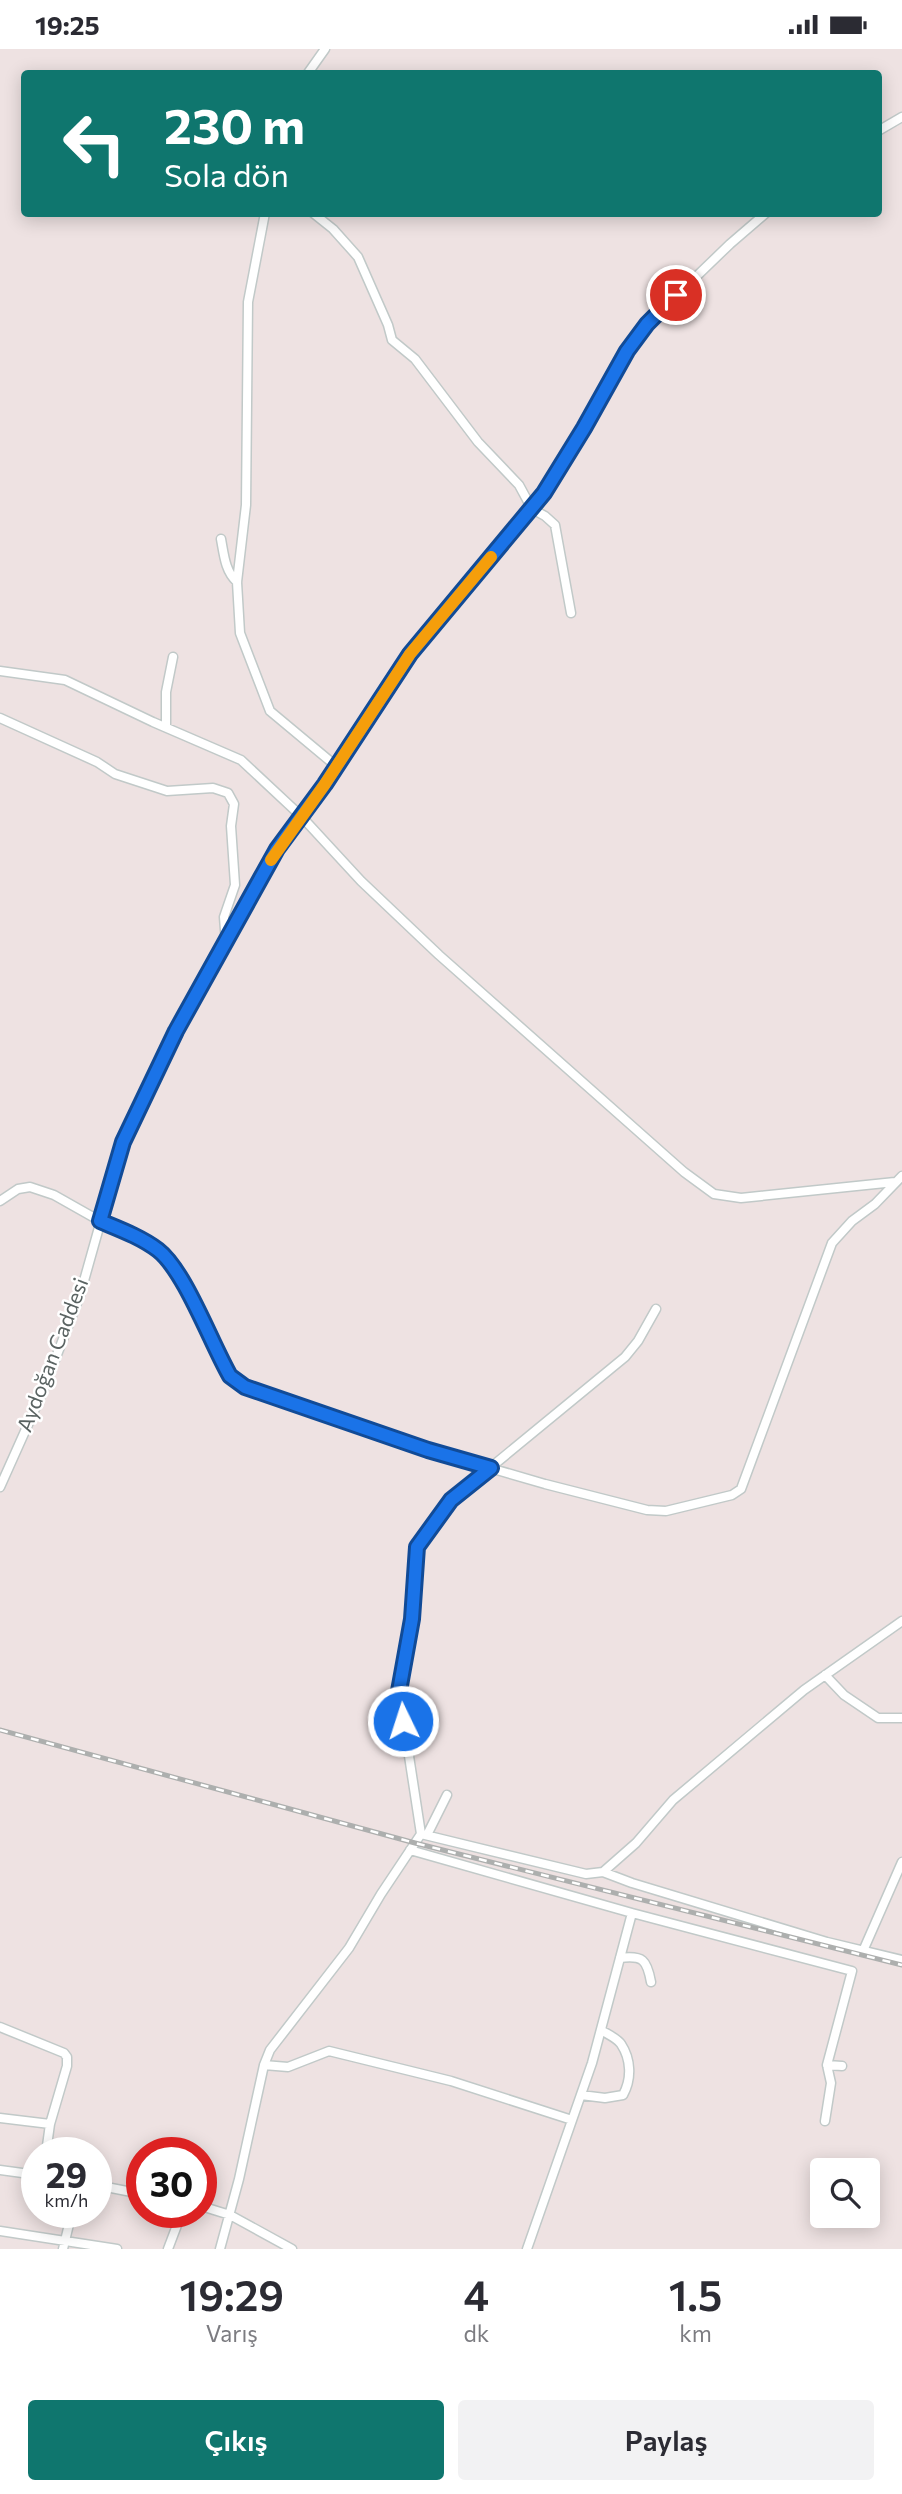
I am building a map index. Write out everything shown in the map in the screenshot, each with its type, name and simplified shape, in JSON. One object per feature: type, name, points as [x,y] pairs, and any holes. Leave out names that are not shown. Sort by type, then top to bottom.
[{"type":"street","points":[[310,70],[325,49]]},
{"type":"street","points":[[882,129],[902,117]]},
{"type":"street","points":[[264,217],[248,302],[246,505],[237,582],[240,633],[270,711],[336,766]]},
{"type":"street","points":[[318,217],[333,229],[358,257],[392,340],[415,359],[478,442],[519,485],[532,509],[555,526],[570,613]]},
{"type":"street","name":"Aydoğan Caddesi","points":[[0,1487],[43,1391],[80,1294],[123,1142],[176,1031],[277,849],[410,654],[544,493],[627,351],[647,324],[761,217]]},
{"type":"street","points":[[220,539],[226,566],[230,576],[237,582]]},
{"type":"street","points":[[166,727],[166,692],[173,657]]},
{"type":"street","points":[[0,671],[65,680],[241,759],[301,816],[361,881],[439,955],[684,1172],[714,1194],[741,1198],[898,1179]]},
{"type":"street","points":[[0,718],[97,762],[115,774],[141,783],[167,791],[213,789],[228,793],[234,804],[231,826],[235,885],[224,916],[226,943]]},
{"type":"street","points":[[0,1201],[18,1189],[30,1187],[54,1195],[159,1250],[176,1271],[230,1376],[245,1387],[428,1450],[545,1485],[647,1510],[666,1511],[732,1495],[741,1489],[832,1243],[898,1179]]},
{"type":"street","points":[[424,1835],[399,1691],[412,1619],[417,1547],[451,1500],[625,1357],[638,1341],[656,1309]]},
{"type":"street","points":[[603,1872],[636,1843],[673,1800],[804,1690],[902,1621]]},
{"type":"street","points":[[825,1675],[845,1695],[878,1718],[902,1718]]},
{"type":"street","points":[[220,2249],[264,2065],[270,2050],[349,1948],[410,1850],[424,1835],[447,1794]]},
{"type":"street","points":[[424,1835],[586,1874],[603,1872],[645,1887],[902,1960]]},
{"type":"street","points":[[410,1850],[632,1913],[852,1971],[827,2065],[831,2083],[825,2121]]},
{"type":"street","points":[[863,1951],[902,1862]]},
{"type":"street","points":[[527,2249],[581,2095],[632,1913]]},
{"type":"street","points":[[620,1958],[634,1956],[643,1960],[648,1966],[651,1982]]},
{"type":"street","points":[[0,2027],[64,2053],[67,2057],[48,2137]]},
{"type":"street","points":[[581,2095],[606,2098],[623,2095],[629,2085],[629,2065],[620,2042],[601,2030]]},
{"type":"street","points":[[264,2065],[288,2067],[329,2051],[451,2081],[572,2120]]},
{"type":"street","points":[[827,2065],[842,2066]]},
{"type":"street","points":[[0,2118],[50,2124]]},
{"type":"street","points":[[0,2170],[21,2173]]},
{"type":"street","points":[[217,2211],[230,2215],[292,2249]]},
{"type":"street","points":[[168,2249],[176,2228]]},
{"type":"street","points":[[0,2231],[63,2244],[117,2249]]},
{"type":"railway","points":[[0,1730],[415,1843],[902,1965]]},
{"type":"slow traffic","points":[[271,860],[325,784],[410,654],[491,557]]},
{"type":"route","points":[[403,1721],[399,1691],[412,1619],[417,1547],[451,1500],[491,1468],[428,1450],[245,1387],[230,1376],[176,1271],[159,1250],[100,1221],[123,1142],[176,1031],[277,849],[325,784],[410,654],[544,493],[627,351],[647,324],[676,295]]}]
